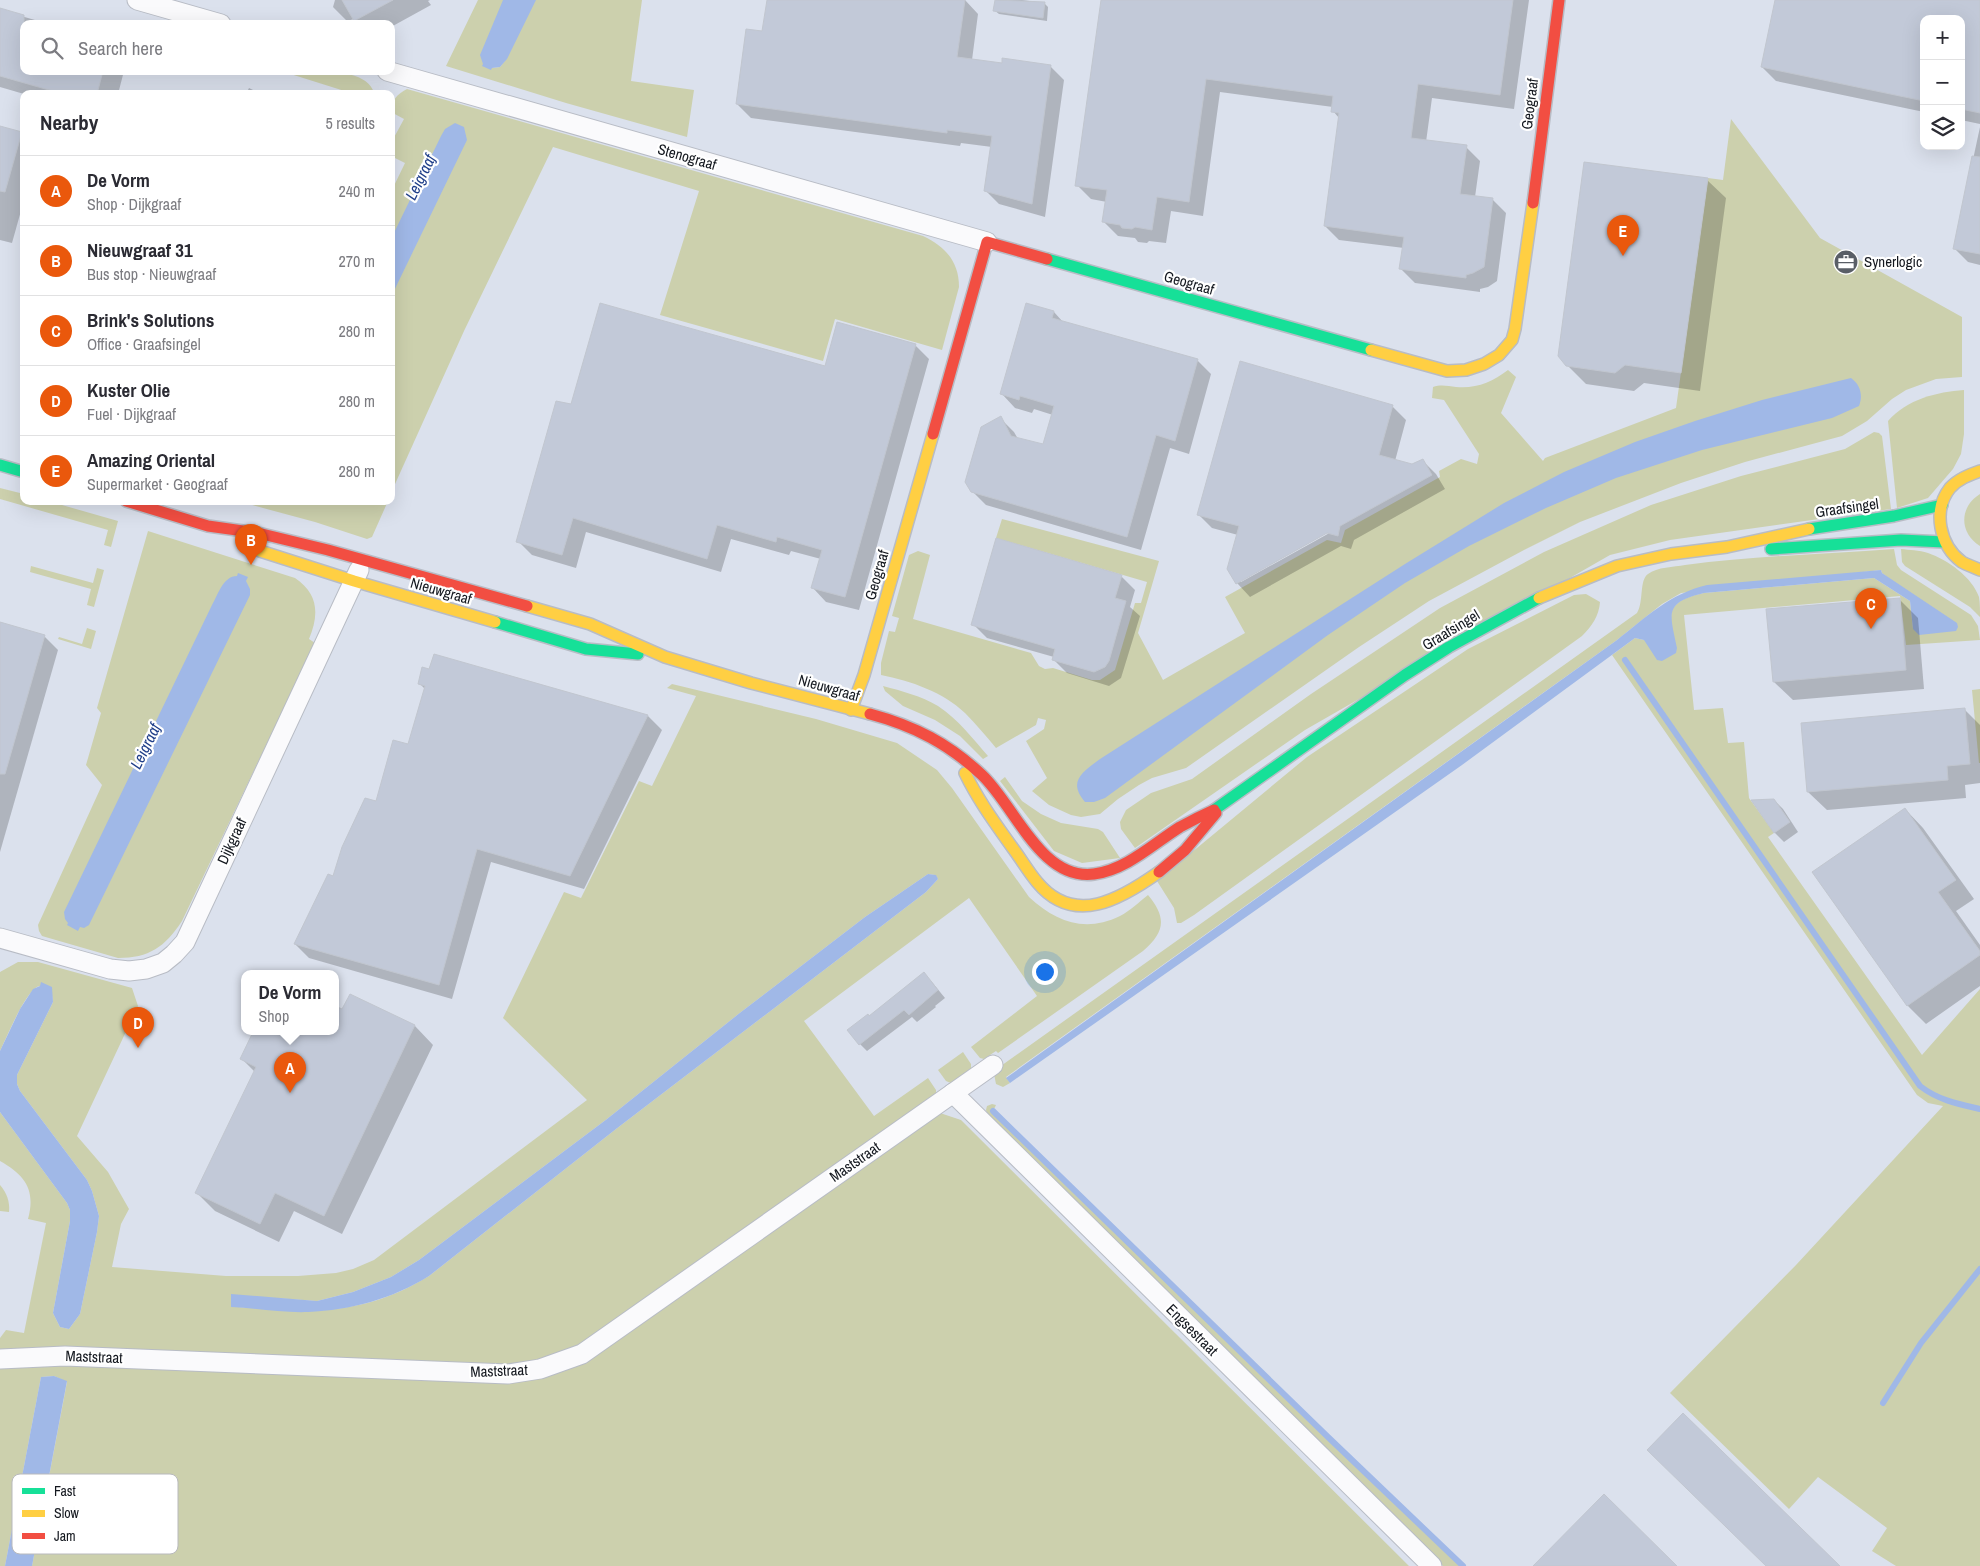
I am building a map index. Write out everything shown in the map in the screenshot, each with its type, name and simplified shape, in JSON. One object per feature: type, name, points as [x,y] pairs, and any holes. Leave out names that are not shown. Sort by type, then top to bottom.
[{"type":"street","points":[[137,0],[207,20]]},
{"type":"street","name":"Geograaf","points":[[851,710],[864,675],[987,242],[1447,371],[1479,368],[1504,351],[1513,339],[1518,317],[1559,0]]},
{"type":"street","name":"Stenograaf","points":[[395,73],[987,242]]},
{"type":"street","points":[[0,465],[20,471]]},
{"type":"street","points":[[1980,471],[1960,479],[1949,490],[1942,504],[1939,524],[1944,542],[1958,560],[1980,571]]},
{"type":"street","name":"Graafsingel","points":[[1133,859],[1182,826],[1221,806],[1405,675],[1449,647],[1542,596],[1617,566],[1671,554],[1727,547],[1795,531],[1894,516],[1942,504]]},
{"type":"street","name":"Nieuwgraaf","points":[[139,505],[220,529],[256,533],[364,560],[592,625],[661,656],[900,722],[936,740],[955,753],[990,783],[1040,851],[1051,862],[1064,870],[1077,874],[1106,873],[1133,859]]},
{"type":"street","name":"Nieuwgraaf","points":[[220,529],[247,546],[354,581],[586,649],[661,656]]},
{"type":"street","name":"Graafsingel","points":[[1727,547],[1795,549],[1897,540],[1944,542]]},
{"type":"street","name":"Dijkgraaf","points":[[0,938],[110,969],[129,971],[146,969],[163,963],[174,954],[185,942],[364,560]]},
{"type":"street","name":"Graafsingel","points":[[955,753],[975,794],[999,830],[1046,892],[1058,900],[1073,906],[1089,907],[1119,898],[1147,879],[1193,842],[1221,806]]},
{"type":"street","name":"Maststraat","points":[[0,1359],[65,1356],[508,1374],[540,1370],[582,1354],[993,1065]]},
{"type":"street","name":"Engsestraat","points":[[953,1093],[1432,1566]]},
{"type":"green space","points":[[478,0],[508,0],[492,68],[500,67],[510,52],[517,35],[526,0],[642,0],[631,81],[694,90],[687,137],[566,103],[446,66]]},
{"type":"green space","points":[[294,75],[351,75],[369,84],[372,90],[341,90]]},
{"type":"green space","points":[[407,89],[923,236],[938,245],[950,256],[957,270],[959,287],[942,350],[835,319],[823,361],[660,315],[699,191],[553,147],[464,331],[395,484],[395,275],[454,125],[395,242],[395,184],[405,163],[395,158],[395,136],[404,119],[395,114],[395,98]]},
{"type":"green space","points":[[1731,119],[1820,238],[1962,317],[1962,377],[1936,379],[1906,390],[1892,399],[1867,421],[1842,436],[1745,462],[1681,483],[1580,522],[1524,550],[1429,601],[1359,647],[1186,768],[1152,778],[1118,799],[1100,814],[1081,817],[1071,815],[1049,805],[1032,791],[1047,778],[1026,741],[1044,729],[1046,720],[1038,718],[1036,725],[996,748],[965,713],[947,699],[915,684],[881,675],[881,663],[889,631],[895,632],[899,618],[892,616],[909,555],[918,551],[930,555],[913,619],[1031,653],[1039,666],[1045,669],[1053,668],[1092,680],[1100,680],[1115,670],[1135,603],[1141,603],[1147,582],[996,538],[1002,519],[1159,561],[1138,633],[1163,680],[1245,633],[1225,597],[1327,540],[1341,543],[1345,530],[1440,477],[1439,471],[1461,459],[1477,464],[1479,454],[1444,400],[1432,398],[1433,387],[1442,385],[1477,386],[1496,378],[1508,370],[1516,377],[1501,413],[1543,461],[1545,458],[1676,408],[1708,178],[1723,180]]},
{"type":"green space","points":[[1964,390],[1964,434],[1961,454],[1953,469],[1928,498],[1897,508],[1888,421],[1896,413],[1913,402],[1933,395]]},
{"type":"green space","points":[[1874,432],[1882,436],[1891,509],[1670,540],[1610,555],[1305,730],[1135,848],[1121,829],[1120,822],[1126,810],[1151,793],[1192,779],[1311,694],[1440,608],[1544,552],[1651,505],[1741,476],[1845,449]]},
{"type":"green space","points":[[0,488],[20,493],[20,505],[0,499]]},
{"type":"green space","points":[[1980,494],[1980,546],[1968,534],[1964,520],[1968,506]]},
{"type":"green space","points":[[21,505],[62,505],[118,521],[111,547],[104,545],[108,530]]},
{"type":"green space","points":[[252,505],[386,505],[372,537],[367,539],[315,522]]},
{"type":"green space","points":[[148,531],[295,578],[303,584],[313,598],[315,613],[309,639],[315,643],[182,921],[169,938],[155,949],[139,956],[118,958],[42,936],[38,925],[102,785],[86,765],[101,713],[97,708]]},
{"type":"green space","points":[[1894,549],[1897,565],[1901,570],[1971,615],[1978,626],[1980,640],[1906,645],[1900,596],[1684,615],[1694,710],[1723,708],[1728,743],[1744,742],[1749,798],[1774,833],[1768,837],[1922,1055],[1980,989],[1980,1566],[1896,1566],[1872,1551],[1887,1528],[1818,1477],[1789,1509],[1670,1393],[1796,1265],[1943,1106],[1928,1103],[1917,1095],[1612,655],[1635,638],[1644,640],[1671,616],[1678,602],[1704,593],[1874,578],[1910,601],[1913,629],[1956,630],[1882,573],[1881,570],[1681,593],[1662,604],[1617,640],[1006,1077],[1010,1083],[1003,1087],[996,1084],[994,1074],[998,1068],[1637,613],[1643,581],[1648,574],[1671,567],[1737,559]]},
{"type":"green space","points":[[1901,549],[1928,553],[1943,560],[1965,576],[1979,597],[1980,617],[1970,607],[1905,566],[1902,562]]},
{"type":"green space","points":[[31,566],[93,583],[97,568],[104,570],[94,607],[87,605],[91,589],[30,572]]},
{"type":"green space","points":[[1586,594],[1600,602],[1594,620],[1582,636],[1194,915],[1181,923],[1177,923],[1174,908],[1157,881],[1307,757],[1468,649],[1574,595]]},
{"type":"green space","points":[[87,628],[96,631],[91,649],[58,639],[59,637],[82,644]]},
{"type":"green space","points":[[672,684],[816,719],[897,743],[937,770],[952,788],[1029,897],[1039,906],[1060,918],[1072,922],[1095,924],[1120,916],[1148,895],[1161,918],[1161,924],[1156,937],[1143,951],[998,1053],[996,1051],[984,1059],[980,1058],[971,1047],[1037,996],[969,898],[804,1021],[874,1116],[928,1078],[936,1090],[936,1097],[582,1347],[518,1366],[0,1353],[0,1338],[6,1330],[24,1333],[46,1223],[28,1219],[31,1200],[26,1184],[16,1172],[0,1161],[0,1112],[67,1203],[70,1210],[70,1221],[53,1313],[60,1327],[69,1329],[80,1314],[99,1216],[87,1180],[20,1091],[17,1084],[17,1075],[53,1002],[51,989],[40,986],[29,995],[17,1014],[0,1051],[0,972],[18,962],[38,962],[132,988],[138,1006],[77,1136],[108,1172],[129,1209],[121,1224],[112,1267],[226,1276],[298,1276],[336,1273],[353,1269],[374,1260],[587,1100],[503,1018],[564,892],[581,898],[639,781],[652,786],[696,696],[667,688]],"holes":[[[928,874],[935,875],[938,879],[926,892],[616,1129],[429,1276],[410,1287],[390,1295],[352,1306],[312,1310],[231,1306],[231,1295],[317,1301],[353,1292],[391,1277],[419,1260],[607,1119],[741,1012],[865,917]]]},
{"type":"green space","points":[[883,686],[932,702],[938,706],[959,723],[988,756],[983,759],[960,736],[935,720],[903,706],[885,691]]},
{"type":"green space","points":[[1980,689],[1980,763],[1979,763],[1972,690]]},
{"type":"green space","points":[[1005,777],[1022,801],[1041,814],[1061,823],[1098,829],[1103,832],[1120,858],[1082,863],[1054,851],[1000,781]]},
{"type":"green space","points":[[963,1052],[971,1064],[971,1069],[953,1084],[946,1081],[938,1070]]},
{"type":"green space","points":[[996,1105],[993,1111],[1463,1566],[1443,1566],[1412,1536],[987,1114],[987,1106]]},
{"type":"green space","points":[[940,1113],[961,1120],[1409,1566],[32,1566],[34,1554],[178,1554],[178,1474],[50,1474],[67,1382],[54,1376],[41,1377],[23,1474],[12,1474],[12,1529],[5,1566],[0,1566],[0,1365],[57,1363],[356,1378],[518,1380],[535,1377]]},
{"type":"green space","points":[[0,1185],[8,1198],[9,1212],[0,1211]]},
{"type":"water","points":[[503,0],[536,0],[507,59],[500,67],[492,68],[491,70],[482,66],[480,55]]},
{"type":"water","points":[[455,123],[464,127],[467,140],[395,289],[395,231],[445,129]]},
{"type":"water","points":[[1851,378],[1857,384],[1860,391],[1859,406],[1832,418],[1702,450],[1616,478],[1546,508],[1469,546],[1405,583],[1328,635],[1105,798],[1094,802],[1085,802],[1080,795],[1077,788],[1079,778],[1100,759],[1504,503],[1564,472],[1635,442],[1762,400]]},
{"type":"water","points":[[1881,570],[1882,573],[1957,623],[1956,631],[1919,635],[1913,629],[1910,601],[1874,578],[1704,593],[1682,601],[1673,611],[1672,618],[1677,648],[1676,653],[1662,661],[1657,660],[1644,640],[1635,638],[1462,765],[1010,1083],[1006,1078],[1670,600],[1707,585]]},
{"type":"water","name":"Leigraaf","points":[[238,573],[248,577],[246,581],[250,589],[250,595],[89,925],[84,928],[80,927],[78,931],[67,925],[64,912],[219,591],[228,579],[237,576]]},
{"type":"water","points":[[928,874],[936,875],[938,879],[926,892],[616,1129],[429,1276],[386,1297],[340,1309],[299,1312],[231,1307],[231,1294],[317,1301],[353,1292],[391,1277],[419,1260],[607,1119],[741,1012],[865,917]]},
{"type":"water","points":[[41,982],[52,987],[53,1002],[17,1075],[17,1084],[20,1091],[87,1180],[99,1216],[80,1314],[69,1329],[60,1327],[53,1313],[70,1221],[70,1210],[67,1203],[0,1112],[0,1051],[20,1009],[33,989],[40,986]]},
{"type":"water","points":[[54,1376],[67,1381],[49,1474],[23,1474],[41,1377]]},
{"type":"water","points":[[12,1529],[12,1554],[34,1554],[32,1566],[5,1566]]},
{"type":"building","points":[[342,0],[393,0],[356,20],[353,20]]},
{"type":"building","points":[[767,0],[965,0],[957,57],[1002,63],[1002,58],[1051,65],[1032,204],[984,191],[992,136],[947,130],[947,133],[736,104],[746,29],[762,31]]},
{"type":"building","points":[[995,0],[1045,2],[1043,18],[993,11]]},
{"type":"building","points":[[1101,0],[1513,0],[1500,95],[1418,84],[1411,138],[1467,145],[1460,194],[1493,198],[1484,267],[1466,275],[1466,278],[1399,269],[1404,237],[1324,226],[1339,113],[1331,112],[1333,96],[1206,79],[1189,202],[1157,197],[1152,230],[1135,227],[1132,229],[1122,228],[1120,225],[1102,222],[1107,190],[1075,186]]},
{"type":"building","points":[[1775,0],[1980,0],[1980,113],[1965,110],[1965,15],[1920,15],[1920,100],[1761,67]]},
{"type":"building","points":[[0,8],[24,15],[24,20],[20,20],[20,75],[102,75],[98,90],[49,90],[0,76]]},
{"type":"building","points":[[0,126],[20,131],[20,139],[5,192],[0,191]]},
{"type":"building","points":[[1972,156],[1980,157],[1980,254],[1953,249]]},
{"type":"building","points":[[1584,162],[1708,178],[1681,373],[1625,365],[1615,373],[1566,366],[1558,356]]},
{"type":"building","points":[[600,303],[825,366],[837,322],[916,344],[845,597],[811,588],[822,550],[777,537],[776,542],[717,525],[707,559],[573,518],[562,555],[516,542],[556,401],[571,404]]},
{"type":"building","points":[[1026,303],[1054,311],[1052,318],[1198,359],[1175,441],[1156,435],[1127,537],[971,492],[965,482],[981,427],[1001,416],[1011,436],[1043,444],[1054,406],[1020,396],[1019,400],[1000,394]]},
{"type":"building","points":[[1240,361],[1393,405],[1379,455],[1412,464],[1423,459],[1432,475],[1340,526],[1338,536],[1327,533],[1236,584],[1227,569],[1239,526],[1197,515]]},
{"type":"building","points":[[996,538],[1122,575],[1115,598],[1126,601],[1109,661],[1105,667],[1094,672],[1052,660],[1055,649],[971,625]]},
{"type":"building","points":[[1900,598],[1906,670],[1773,682],[1766,609]]},
{"type":"building","points":[[0,622],[45,635],[5,774],[0,774]]},
{"type":"building","points":[[434,654],[648,715],[570,876],[477,849],[439,985],[294,944],[328,874],[333,876],[342,847],[365,798],[376,801],[393,740],[408,744],[425,686],[418,684],[422,667],[429,669]]},
{"type":"building","points":[[1965,708],[1970,764],[1947,766],[1948,780],[1807,792],[1801,723]]},
{"type":"building","points":[[1774,799],[1790,822],[1774,833],[1751,800]]},
{"type":"building","points":[[1905,808],[1956,880],[1938,892],[1980,951],[1980,955],[1907,1006],[1812,872]]},
{"type":"building","points":[[924,972],[938,990],[909,1015],[904,1010],[859,1045],[847,1030],[868,1014],[869,1016]]},
{"type":"building","points":[[350,994],[415,1025],[324,1216],[275,1193],[260,1224],[195,1193],[256,1067],[240,1059],[252,1035],[339,1035],[339,1008],[342,1009]]},
{"type":"building","points":[[1683,1413],[1840,1566],[1766,1566],[1647,1450]]},
{"type":"building","points":[[1604,1494],[1677,1566],[1533,1566]]},
{"type":"waterway","points":[[1625,660],[1920,1086],[1941,1098],[1980,1109]]},
{"type":"waterway","points":[[993,1111],[1463,1566]]},
{"type":"waterway","points":[[1883,1403],[1921,1343],[1980,1269]]},
{"type":"traffic: fast","points":[[1047,259],[1371,350]]},
{"type":"traffic: fast","points":[[0,465],[20,471]]},
{"type":"traffic: fast","points":[[1809,529],[1894,516],[1942,505]]},
{"type":"traffic: fast","points":[[1771,549],[1901,540],[1944,542]]},
{"type":"traffic: fast","points":[[1214,810],[1405,675],[1449,647],[1539,598]]},
{"type":"traffic: fast","points":[[495,622],[586,649],[638,654]]},
{"type":"traffic: slow","points":[[1371,350],[1447,371],[1466,370],[1484,364],[1499,355],[1512,340],[1515,329],[1533,203]]},
{"type":"traffic: slow","points":[[851,710],[864,675],[933,434]]},
{"type":"traffic: slow","points":[[1980,471],[1960,480],[1950,488],[1944,497],[1940,517],[1944,538],[1954,555],[1962,562],[1980,570]]},
{"type":"traffic: slow","points":[[1539,598],[1617,566],[1671,554],[1727,547],[1809,529]]},
{"type":"traffic: slow","points":[[260,551],[354,581],[495,622]]},
{"type":"traffic: slow","points":[[527,606],[590,624],[665,657],[751,683],[870,714]]},
{"type":"traffic: slow","points":[[965,773],[987,811],[1037,882],[1051,896],[1066,903],[1082,906],[1098,904],[1129,891],[1159,872]]},
{"type":"traffic: jam","points":[[1533,203],[1559,0]]},
{"type":"traffic: jam","points":[[933,434],[987,242],[1047,259]]},
{"type":"traffic: jam","points":[[139,505],[208,526],[258,533],[328,550],[527,606]]},
{"type":"traffic: jam","points":[[870,714],[917,730],[944,745],[970,764],[994,788],[1030,839],[1044,854],[1059,866],[1075,873],[1094,874],[1106,872],[1128,862],[1180,827],[1214,810]]},
{"type":"traffic: jam","points":[[1159,872],[1185,850],[1216,813]]},
{"type":"place","name":"Amazing Oriental","points":[[1623,256]]},
{"type":"place","name":"Synerlogic","points":[[1846,262]]},
{"type":"place","name":"Nieuwgraaf 31","points":[[251,565]]},
{"type":"place","name":"Brink's Solutions","points":[[1871,629]]},
{"type":"place","name":"Kuster Olie","points":[[138,1048]]},
{"type":"place","name":"De Vorm","points":[[290,1093]]}]
